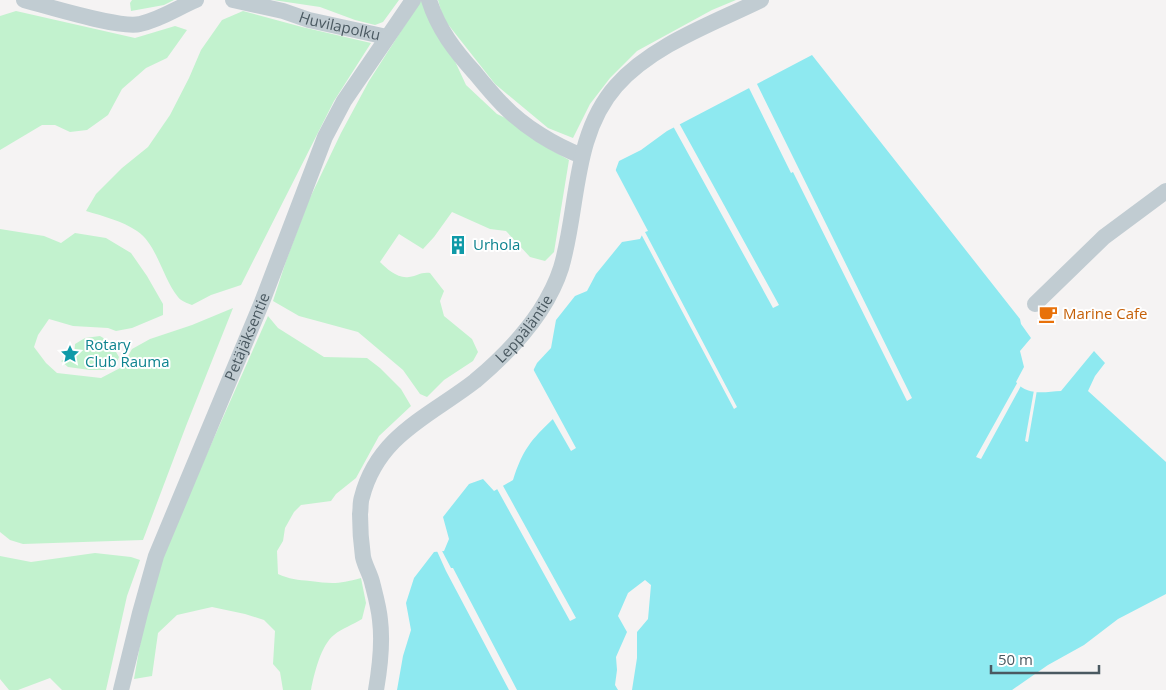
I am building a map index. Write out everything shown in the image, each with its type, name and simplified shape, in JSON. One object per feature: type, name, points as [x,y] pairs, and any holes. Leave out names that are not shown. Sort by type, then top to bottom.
[{"type":"street","points":[[24,0],[108,21],[138,25],[166,15],[196,0]]},
{"type":"street","name":"Huvilapolku","points":[[233,0],[283,11],[309,20],[387,37]]},
{"type":"street","name":"Petäjäksentie","points":[[121,690],[156,556],[262,302],[325,137],[344,101],[413,0]]},
{"type":"street","points":[[429,0],[438,25],[461,58],[502,105],[522,122],[566,149],[582,156]]},
{"type":"street","name":"Leppäläntie","points":[[376,690],[380,666],[380,621],[372,581],[364,559],[360,529],[361,498],[373,469],[385,451],[401,434],[424,415],[473,382],[499,360],[519,340],[552,292],[561,267],[582,156],[603,103],[615,88],[631,70],[656,53],[694,32],[761,0]]},
{"type":"street","points":[[1035,304],[1104,237],[1166,191]]},
{"type":"green space","points":[[132,0],[174,0],[164,5],[131,11],[130,3]]},
{"type":"green space","points":[[273,0],[399,0],[383,22],[375,25],[320,7]]},
{"type":"green space","points":[[421,0],[453,57],[466,85],[497,114],[516,123],[539,143],[569,160],[554,252],[545,261],[530,257],[506,231],[490,229],[452,212],[423,249],[399,234],[380,262],[397,275],[405,277],[430,273],[444,291],[440,301],[444,316],[472,339],[478,352],[473,361],[444,380],[427,397],[420,394],[403,370],[358,332],[299,316],[273,301],[308,202],[341,133],[369,81]]},
{"type":"green space","points":[[438,0],[736,0],[712,10],[637,51],[610,78],[590,104],[573,138],[548,128],[495,84],[443,18]]},
{"type":"green space","points":[[16,11],[135,38],[175,26],[187,30],[167,58],[146,68],[122,89],[108,115],[87,130],[70,132],[55,125],[42,125],[0,150],[0,16]]},
{"type":"green space","points":[[243,11],[371,43],[334,101],[241,285],[211,295],[192,305],[182,301],[173,290],[155,253],[144,237],[125,224],[86,211],[96,194],[122,168],[148,147],[170,115],[201,50],[222,20]]},
{"type":"green space","points":[[0,229],[44,236],[61,243],[75,233],[106,238],[131,253],[163,304],[163,315],[132,328],[116,331],[108,328],[73,326],[49,319],[38,335],[34,347],[46,363],[57,373],[101,378],[122,367],[132,349],[150,339],[192,325],[233,308],[143,540],[23,544],[10,540],[0,532]]},
{"type":"green space","points":[[268,316],[278,328],[324,357],[367,358],[401,389],[411,406],[379,436],[356,478],[336,494],[331,501],[301,505],[294,512],[285,528],[283,541],[277,551],[278,574],[286,577],[330,583],[361,578],[366,603],[362,619],[340,630],[329,640],[319,660],[311,690],[283,690],[280,672],[273,664],[275,631],[264,620],[212,607],[177,615],[158,633],[152,676],[134,679],[146,610],[166,546]]},
{"type":"green space","points":[[100,336],[110,342],[119,357],[116,365],[104,370],[90,370],[68,367],[61,361],[66,358],[74,358],[75,344],[85,338]]},
{"type":"green space","points":[[95,553],[131,557],[140,560],[127,596],[106,690],[62,690],[50,678],[18,690],[9,690],[0,679],[0,556],[31,562]]},
{"type":"water","points":[[812,55],[1020,319],[1021,324],[1031,338],[1020,351],[1024,367],[1016,382],[1031,391],[1061,391],[1094,351],[1105,363],[1095,376],[1088,391],[1166,462],[1166,594],[1118,619],[1084,645],[1048,665],[1012,690],[632,690],[637,658],[637,632],[648,619],[651,585],[645,580],[628,593],[618,616],[627,632],[616,657],[615,685],[618,690],[397,690],[403,656],[411,630],[406,603],[414,578],[434,552],[444,551],[449,539],[443,517],[469,484],[483,479],[494,491],[513,480],[524,453],[539,433],[554,418],[533,371],[537,363],[551,348],[556,320],[575,296],[587,291],[596,274],[622,242],[640,239],[645,229],[615,172],[619,161],[641,150],[667,131]]},
{"type":"pier","points":[[756,82],[912,398],[907,401],[748,86]]},
{"type":"pier","points":[[679,123],[779,305],[773,308],[673,126]]},
{"type":"pier","points":[[614,167],[648,231],[645,232],[737,407],[734,409],[640,232],[642,229],[612,173]]},
{"type":"pier","points":[[532,367],[576,448],[571,451],[551,416],[531,372]]},
{"type":"pier","points":[[1021,376],[1019,382],[1022,384],[981,459],[976,457]]},
{"type":"pier","points":[[1034,390],[1037,390],[1028,442],[1025,441]]},
{"type":"pier","points":[[502,484],[576,618],[570,621],[496,487]]},
{"type":"pier","points":[[441,549],[451,568],[453,568],[517,690],[509,690],[446,571],[437,551]]},
{"type":"place","name":"Urhola","points":[[458,245]]},
{"type":"place","name":"Marine Cafe","points":[[1048,314]]},
{"type":"place","name":"Rotary Club Rauma","points":[[70,354]]}]
